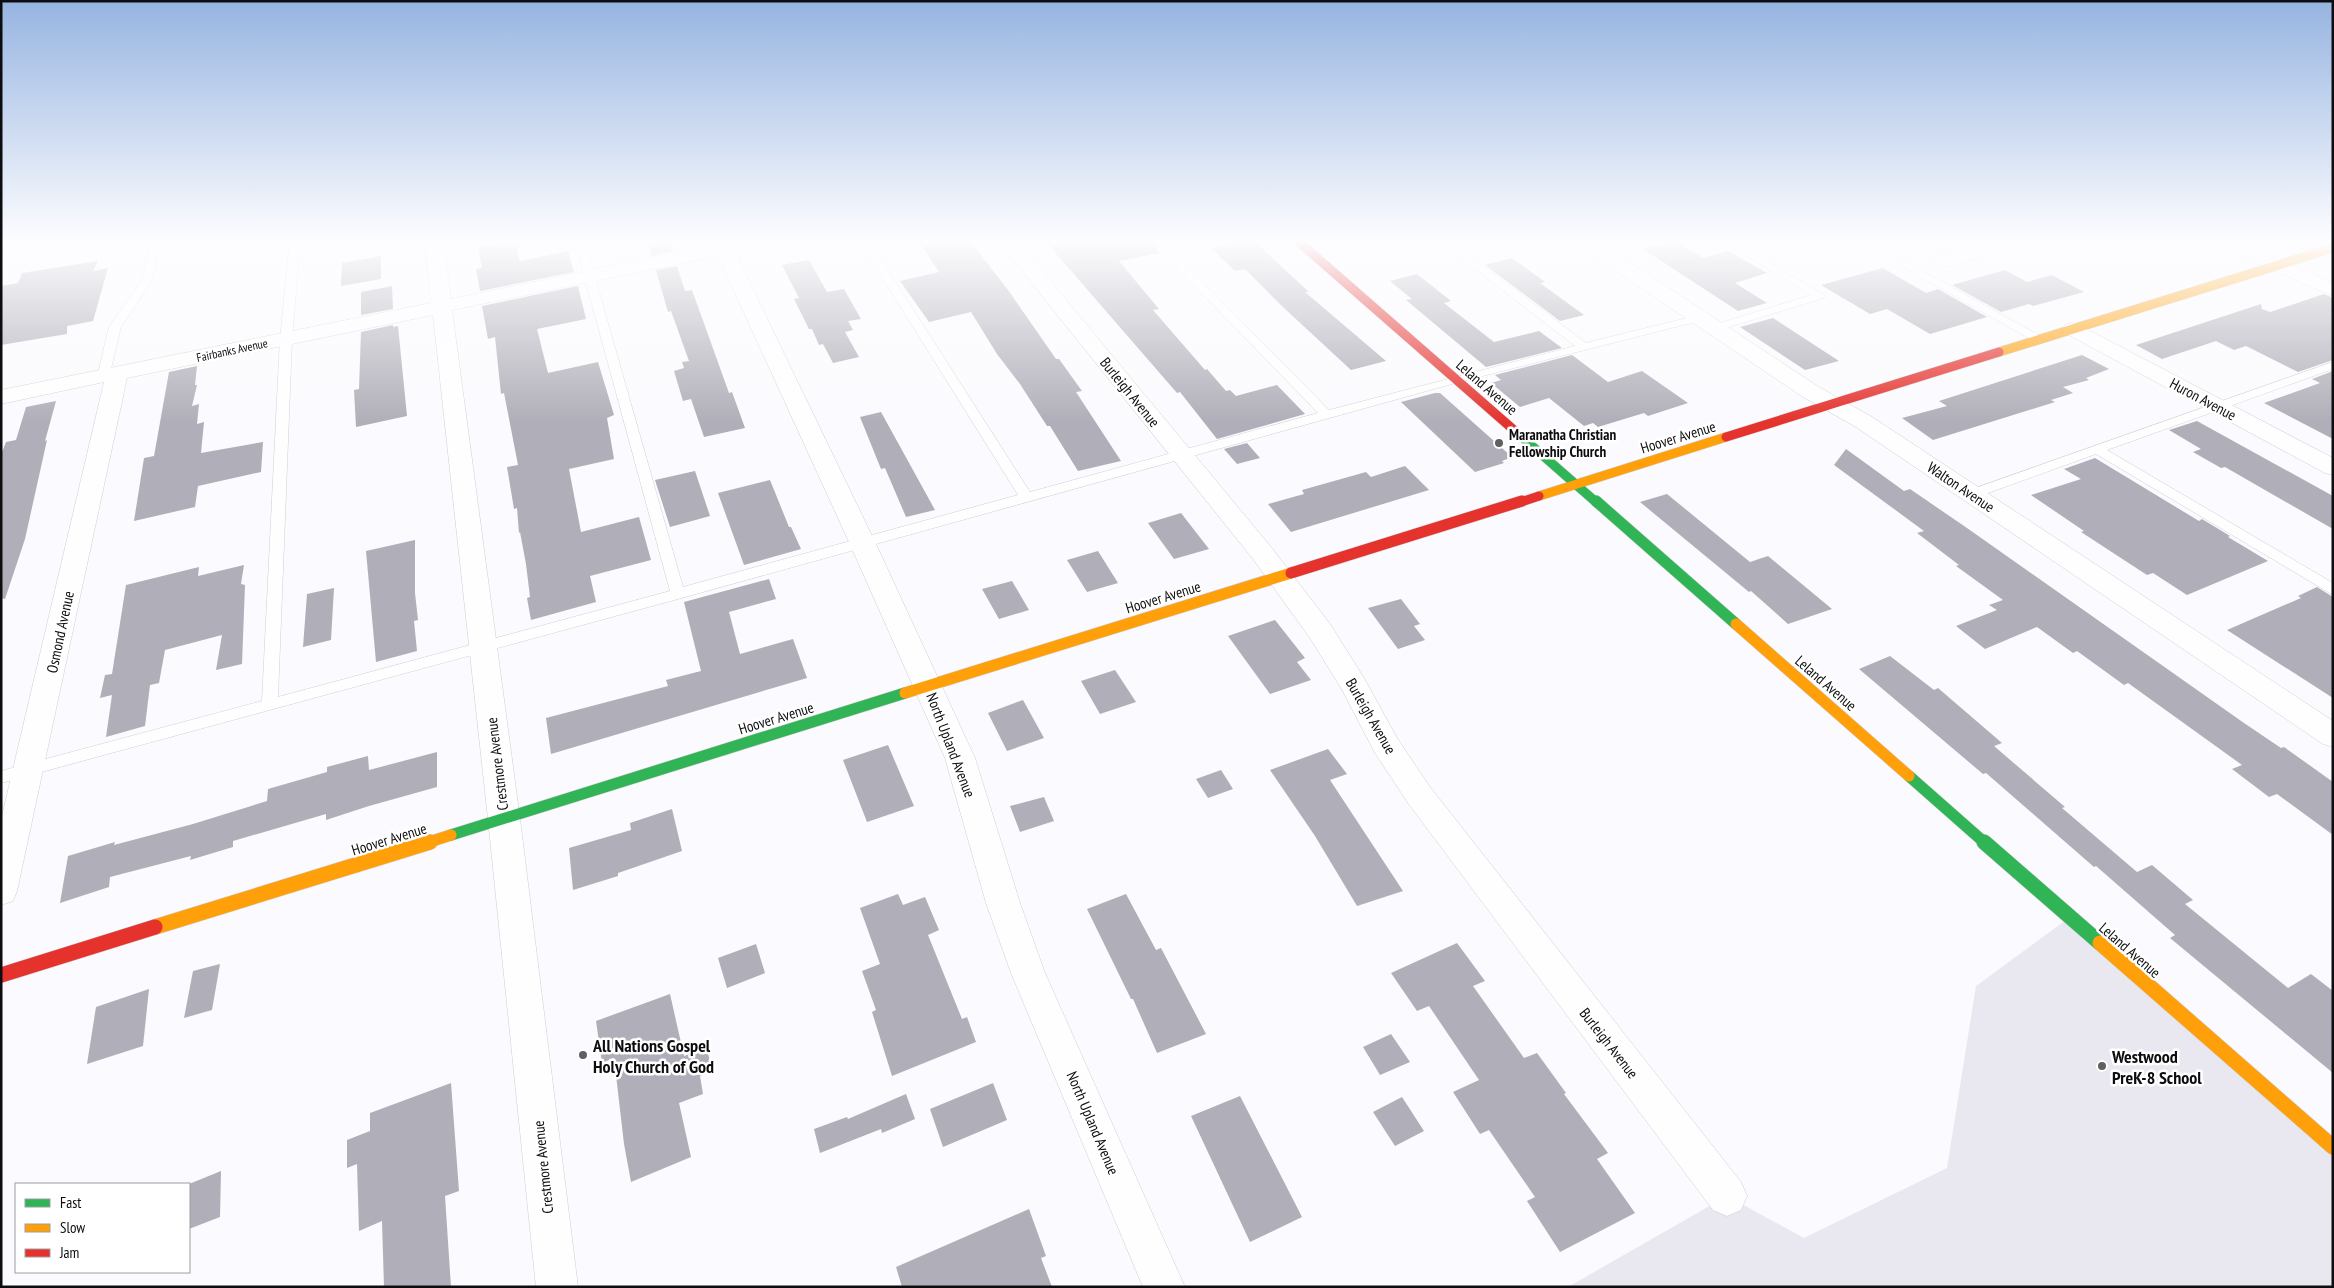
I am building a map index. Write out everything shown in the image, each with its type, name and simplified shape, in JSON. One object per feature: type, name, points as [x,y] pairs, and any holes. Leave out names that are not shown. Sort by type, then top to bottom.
[{"type":"street","name":"Crestmore Avenue","points":[[441,302],[504,819],[557,1287]]},
{"type":"street","name":"Fairbanks Avenue","points":[[1,397],[466,302]]},
{"type":"street","name":"North Upland Avenue","points":[[749,302],[862,542],[960,758],[1003,903],[1028,972],[1164,1287]]},
{"type":"street","name":"Burleigh Avenue","points":[[1057,302],[1280,577],[1320,631],[1354,685],[1386,745],[1419,795],[1727,1196]]},
{"type":"street","name":"Leland Avenue","points":[[1367,302],[2333,1147]]},
{"type":"street","name":"Walton Avenue","points":[[1676,302],[1834,405],[1864,422],[2333,736]]},
{"type":"street","name":"Hoover Avenue","points":[[1,975],[1834,405],[2159,302]]},
{"type":"street","name":"Huron Avenue","points":[[2072,329],[2333,468]]},
{"type":"street","name":"Osmond Avenue","points":[[1,890],[30,769],[110,376]]},
{"type":"lane","points":[[110,376],[115,327],[132,302]]},
{"type":"lane","points":[[270,705],[286,339],[289,302]]},
{"type":"lane","points":[[596,302],[678,594]]},
{"type":"lane","points":[[903,302],[1027,498]]},
{"type":"lane","points":[[1216,302],[1327,415]]},
{"type":"lane","points":[[1525,302],[1584,347]]},
{"type":"lane","points":[[1,777],[483,648],[862,542],[1183,456],[1455,379],[1584,347],[1707,323],[1794,302]]},
{"type":"lane","points":[[1972,302],[2040,340]]},
{"type":"lane","points":[[1972,494],[2215,406],[2330,368]]},
{"type":"lane","points":[[2097,449],[2333,590]]},
{"type":"shaded area","name":"Westwood PreK-8 School","points":[[2070,917],[2333,1147],[2333,1287],[1568,1287],[1727,1196],[1804,1238],[1947,1168],[1976,986]]},
{"type":"building","points":[[1,302],[98,302],[93,321],[67,326],[67,334],[1,345]]},
{"type":"building","points":[[361,302],[393,302],[393,309],[361,315]]},
{"type":"building","points":[[501,302],[582,302],[586,319],[537,329],[548,373],[598,362],[614,415],[607,418],[614,459],[569,469],[581,532],[639,517],[651,560],[590,576],[596,602],[531,620],[527,598],[530,597],[526,564],[519,533],[517,508],[514,509],[507,467],[518,465],[504,393],[501,394],[495,337],[488,339],[482,306]]},
{"type":"building","points":[[665,302],[696,302],[729,393],[732,392],[745,428],[704,437],[691,399],[683,401],[674,371],[684,368],[682,362],[689,361],[671,311],[668,312]]},
{"type":"building","points":[[796,302],[851,302],[861,319],[848,321],[853,330],[845,332],[859,357],[833,363],[823,344],[819,345],[812,329],[809,329]]},
{"type":"building","points":[[915,302],[1016,302],[1056,359],[1059,359],[1082,391],[1076,392],[1121,461],[1078,471],[1050,426],[1047,426],[1020,384],[997,354],[971,312],[929,322]]},
{"type":"building","points":[[1098,302],[1153,302],[1159,309],[1153,310],[1205,370],[1207,369],[1226,391],[1230,390],[1236,396],[1277,385],[1305,414],[1217,439],[1180,392],[1177,393]]},
{"type":"building","points":[[1278,302],[1317,302],[1386,361],[1351,370]]},
{"type":"building","points":[[1409,302],[1447,302],[1444,303],[1494,342],[1539,331],[1562,348],[1486,367]]},
{"type":"building","points":[[1535,302],[1566,302],[1584,315],[1560,321]]},
{"type":"building","points":[[1724,302],[1767,303],[1738,311]]},
{"type":"building","points":[[1850,302],[1961,302],[1987,317],[1930,334],[1887,309],[1870,314]]},
{"type":"building","points":[[1983,302],[2047,302],[2033,306],[2029,304],[2001,312]]},
{"type":"building","points":[[2300,302],[2333,302],[2333,360],[2298,372],[2246,346],[2234,350],[2216,341],[2162,359],[2136,345],[2261,304],[2262,309],[2270,312]]},
{"type":"building","points":[[1773,318],[1839,361],[1805,370],[1740,327]]},
{"type":"building","points":[[393,325],[393,327],[398,326],[407,416],[356,427],[354,390],[359,389],[361,332]]},
{"type":"building","points":[[1572,355],[1608,382],[1642,371],[1688,403],[1648,416],[1644,413],[1598,427],[1593,423],[1584,426],[1549,398],[1520,407],[1491,383],[1501,380],[1495,375]]},
{"type":"building","points":[[2082,355],[2109,369],[2086,378],[2089,380],[2063,387],[2073,393],[2051,400],[2055,402],[1933,440],[1902,418],[1947,406],[1939,401]]},
{"type":"building","points":[[197,366],[195,385],[197,385],[192,406],[199,404],[197,424],[204,422],[201,453],[263,442],[261,472],[198,486],[195,507],[134,521],[144,458],[154,456],[169,372]]},
{"type":"building","points":[[2333,371],[2333,439],[2264,403],[2320,383],[2312,379]]},
{"type":"building","points":[[1440,393],[1512,457],[1502,461],[1504,463],[1475,472],[1401,402]]},
{"type":"building","points":[[56,401],[45,441],[47,440],[25,539],[5,599],[1,598],[1,455],[6,442],[16,440],[26,407]]},
{"type":"building","points":[[881,412],[935,510],[906,517],[885,468],[881,469],[860,417]]},
{"type":"building","points":[[2197,421],[2333,496],[2333,529],[2225,467],[2221,468],[2193,452],[2201,449],[2169,430]]},
{"type":"building","points":[[1247,443],[1260,458],[1237,464],[1224,449]]},
{"type":"building","points":[[1846,449],[1904,491],[1910,489],[2244,723],[2281,748],[2284,747],[2333,782],[2333,835],[2277,794],[2269,797],[2232,769],[2242,765],[2128,683],[2124,685],[2077,651],[2073,653],[2037,627],[1985,649],[1956,626],[1997,610],[1989,605],[2003,600],[1956,566],[1959,565],[1917,533],[1924,531],[1834,465]]},
{"type":"building","points":[[2095,458],[2199,521],[2202,519],[2268,561],[2187,595],[2153,573],[2147,575],[2081,532],[2084,531],[2031,495],[2081,479],[2064,469]]},
{"type":"building","points":[[1405,466],[1429,490],[1291,532],[1268,504],[1304,494],[1302,490],[1366,472],[1371,477]]},
{"type":"building","points":[[695,471],[710,516],[670,527],[655,480]]},
{"type":"building","points":[[770,480],[789,527],[791,527],[801,549],[744,565],[718,493]]},
{"type":"building","points":[[1667,494],[1750,562],[1768,556],[1832,609],[1788,624],[1751,591],[1749,592],[1640,502]]},
{"type":"building","points":[[1181,513],[1209,549],[1174,559],[1148,523]]},
{"type":"building","points":[[415,540],[415,593],[418,620],[414,621],[417,651],[376,662],[366,551]]},
{"type":"building","points":[[1098,551],[1118,583],[1087,592],[1067,560]]},
{"type":"building","points":[[244,565],[241,584],[245,585],[242,664],[216,670],[222,635],[165,650],[159,683],[150,685],[145,726],[106,737],[112,695],[100,698],[105,675],[112,674],[126,585],[199,567],[198,576]]},
{"type":"building","points":[[769,579],[776,599],[729,612],[740,654],[793,639],[807,678],[551,754],[546,718],[668,686],[666,680],[701,671],[684,602]]},
{"type":"building","points":[[1012,581],[1029,610],[999,619],[982,589]]},
{"type":"building","points":[[2317,587],[2333,597],[2333,698],[2227,630],[2301,598],[2298,596]]},
{"type":"building","points":[[334,588],[331,640],[303,647],[307,594]]},
{"type":"building","points":[[1401,599],[1420,624],[1414,626],[1425,640],[1398,649],[1368,608]]},
{"type":"building","points":[[1275,620],[1305,658],[1297,662],[1311,680],[1270,694],[1228,636]]},
{"type":"building","points":[[1890,656],[1934,690],[1938,688],[2002,743],[1994,746],[2065,807],[2062,808],[2137,872],[2152,865],[2193,900],[2185,904],[2288,988],[2311,974],[2333,991],[2333,1073],[2170,938],[2175,935],[2096,866],[2094,867],[1986,773],[1983,774],[1859,669]]},
{"type":"building","points":[[1115,670],[1136,702],[1100,714],[1081,681]]},
{"type":"building","points":[[1023,700],[1044,738],[1007,751],[988,713]]},
{"type":"building","points":[[888,745],[914,806],[867,822],[843,760]]},
{"type":"building","points":[[1328,749],[1347,774],[1330,780],[1403,891],[1357,906],[1315,836],[1270,770]]},
{"type":"building","points":[[437,752],[437,787],[326,820],[326,814],[233,841],[233,847],[190,860],[191,856],[110,877],[109,887],[60,903],[68,856],[115,842],[114,845],[193,824],[267,801],[268,789],[327,772],[327,767],[368,756],[369,770]]},
{"type":"building","points":[[1221,770],[1233,789],[1208,798],[1196,779]]},
{"type":"building","points":[[1044,797],[1054,821],[1020,832],[1010,806]]},
{"type":"building","points":[[672,809],[682,851],[618,873],[618,876],[573,890],[569,848],[631,830],[630,823]]},
{"type":"building","points":[[898,894],[903,905],[925,897],[939,930],[928,935],[962,1019],[967,1017],[976,1042],[892,1076],[872,1012],[876,1010],[862,971],[880,964],[860,908]]},
{"type":"building","points":[[1126,894],[1156,950],[1161,948],[1206,1034],[1157,1053],[1133,999],[1131,999],[1087,909]]},
{"type":"building","points":[[1457,943],[1485,981],[1473,986],[1524,1058],[1537,1053],[1566,1093],[1564,1094],[1608,1153],[1597,1159],[1635,1213],[1560,1252],[1527,1201],[1535,1197],[1489,1130],[1480,1134],[1453,1092],[1479,1080],[1429,1006],[1417,1011],[1391,973]]},
{"type":"building","points":[[756,944],[765,973],[727,988],[718,958]]},
{"type":"building","points":[[220,964],[212,1010],[184,1018],[193,971]]},
{"type":"building","points":[[149,989],[143,1046],[87,1064],[96,1007]]},
{"type":"building","points":[[670,994],[684,1056],[707,1048],[712,1072],[700,1076],[703,1094],[679,1103],[691,1157],[631,1182],[624,1144],[614,1058],[602,1063],[596,1021]]},
{"type":"building","points":[[1391,1034],[1410,1062],[1380,1075],[1363,1047]]},
{"type":"building","points":[[451,1083],[459,1191],[445,1196],[451,1287],[384,1287],[382,1221],[359,1231],[357,1164],[347,1168],[347,1140],[370,1131],[370,1113]]},
{"type":"building","points":[[993,1083],[1007,1120],[943,1147],[930,1109]]},
{"type":"building","points":[[906,1094],[915,1119],[882,1133],[881,1129],[820,1153],[814,1129],[847,1117],[848,1119]]},
{"type":"building","points":[[1240,1096],[1302,1217],[1250,1242],[1191,1116]]},
{"type":"building","points":[[1402,1097],[1424,1131],[1395,1146],[1373,1112]]},
{"type":"building","points":[[221,1171],[220,1217],[190,1229],[190,1184]]},
{"type":"building","points":[[1029,1209],[1046,1256],[1041,1258],[1052,1287],[902,1287],[896,1267]]},
{"type":"traffic: fast","points":[[1515,431],[1736,624]]},
{"type":"traffic: fast","points":[[451,835],[905,693]]},
{"type":"traffic: fast","points":[[1909,776],[2100,943]]},
{"type":"traffic: slow","points":[[1999,352],[2159,302]]},
{"type":"traffic: slow","points":[[1539,496],[1726,437]]},
{"type":"traffic: slow","points":[[905,693],[1291,573]]},
{"type":"traffic: slow","points":[[1736,624],[1909,776]]},
{"type":"traffic: slow","points":[[155,927],[451,835]]},
{"type":"traffic: slow","points":[[2100,943],[2333,1147]]},
{"type":"traffic: jam","points":[[1368,302],[1515,431]]},
{"type":"traffic: jam","points":[[1726,437],[1999,352]]},
{"type":"traffic: jam","points":[[1291,573],[1539,496]]},
{"type":"traffic: jam","points":[[1,975],[155,927]]},
{"type":"place","name":"Maranatha Christian Fellowship Church","points":[[1499,443]]},
{"type":"place","name":"All Nations Gospel Holy Church of God","points":[[583,1055]]},
{"type":"place","name":"Westwood PreK-8 School","points":[[2102,1066]]}]
